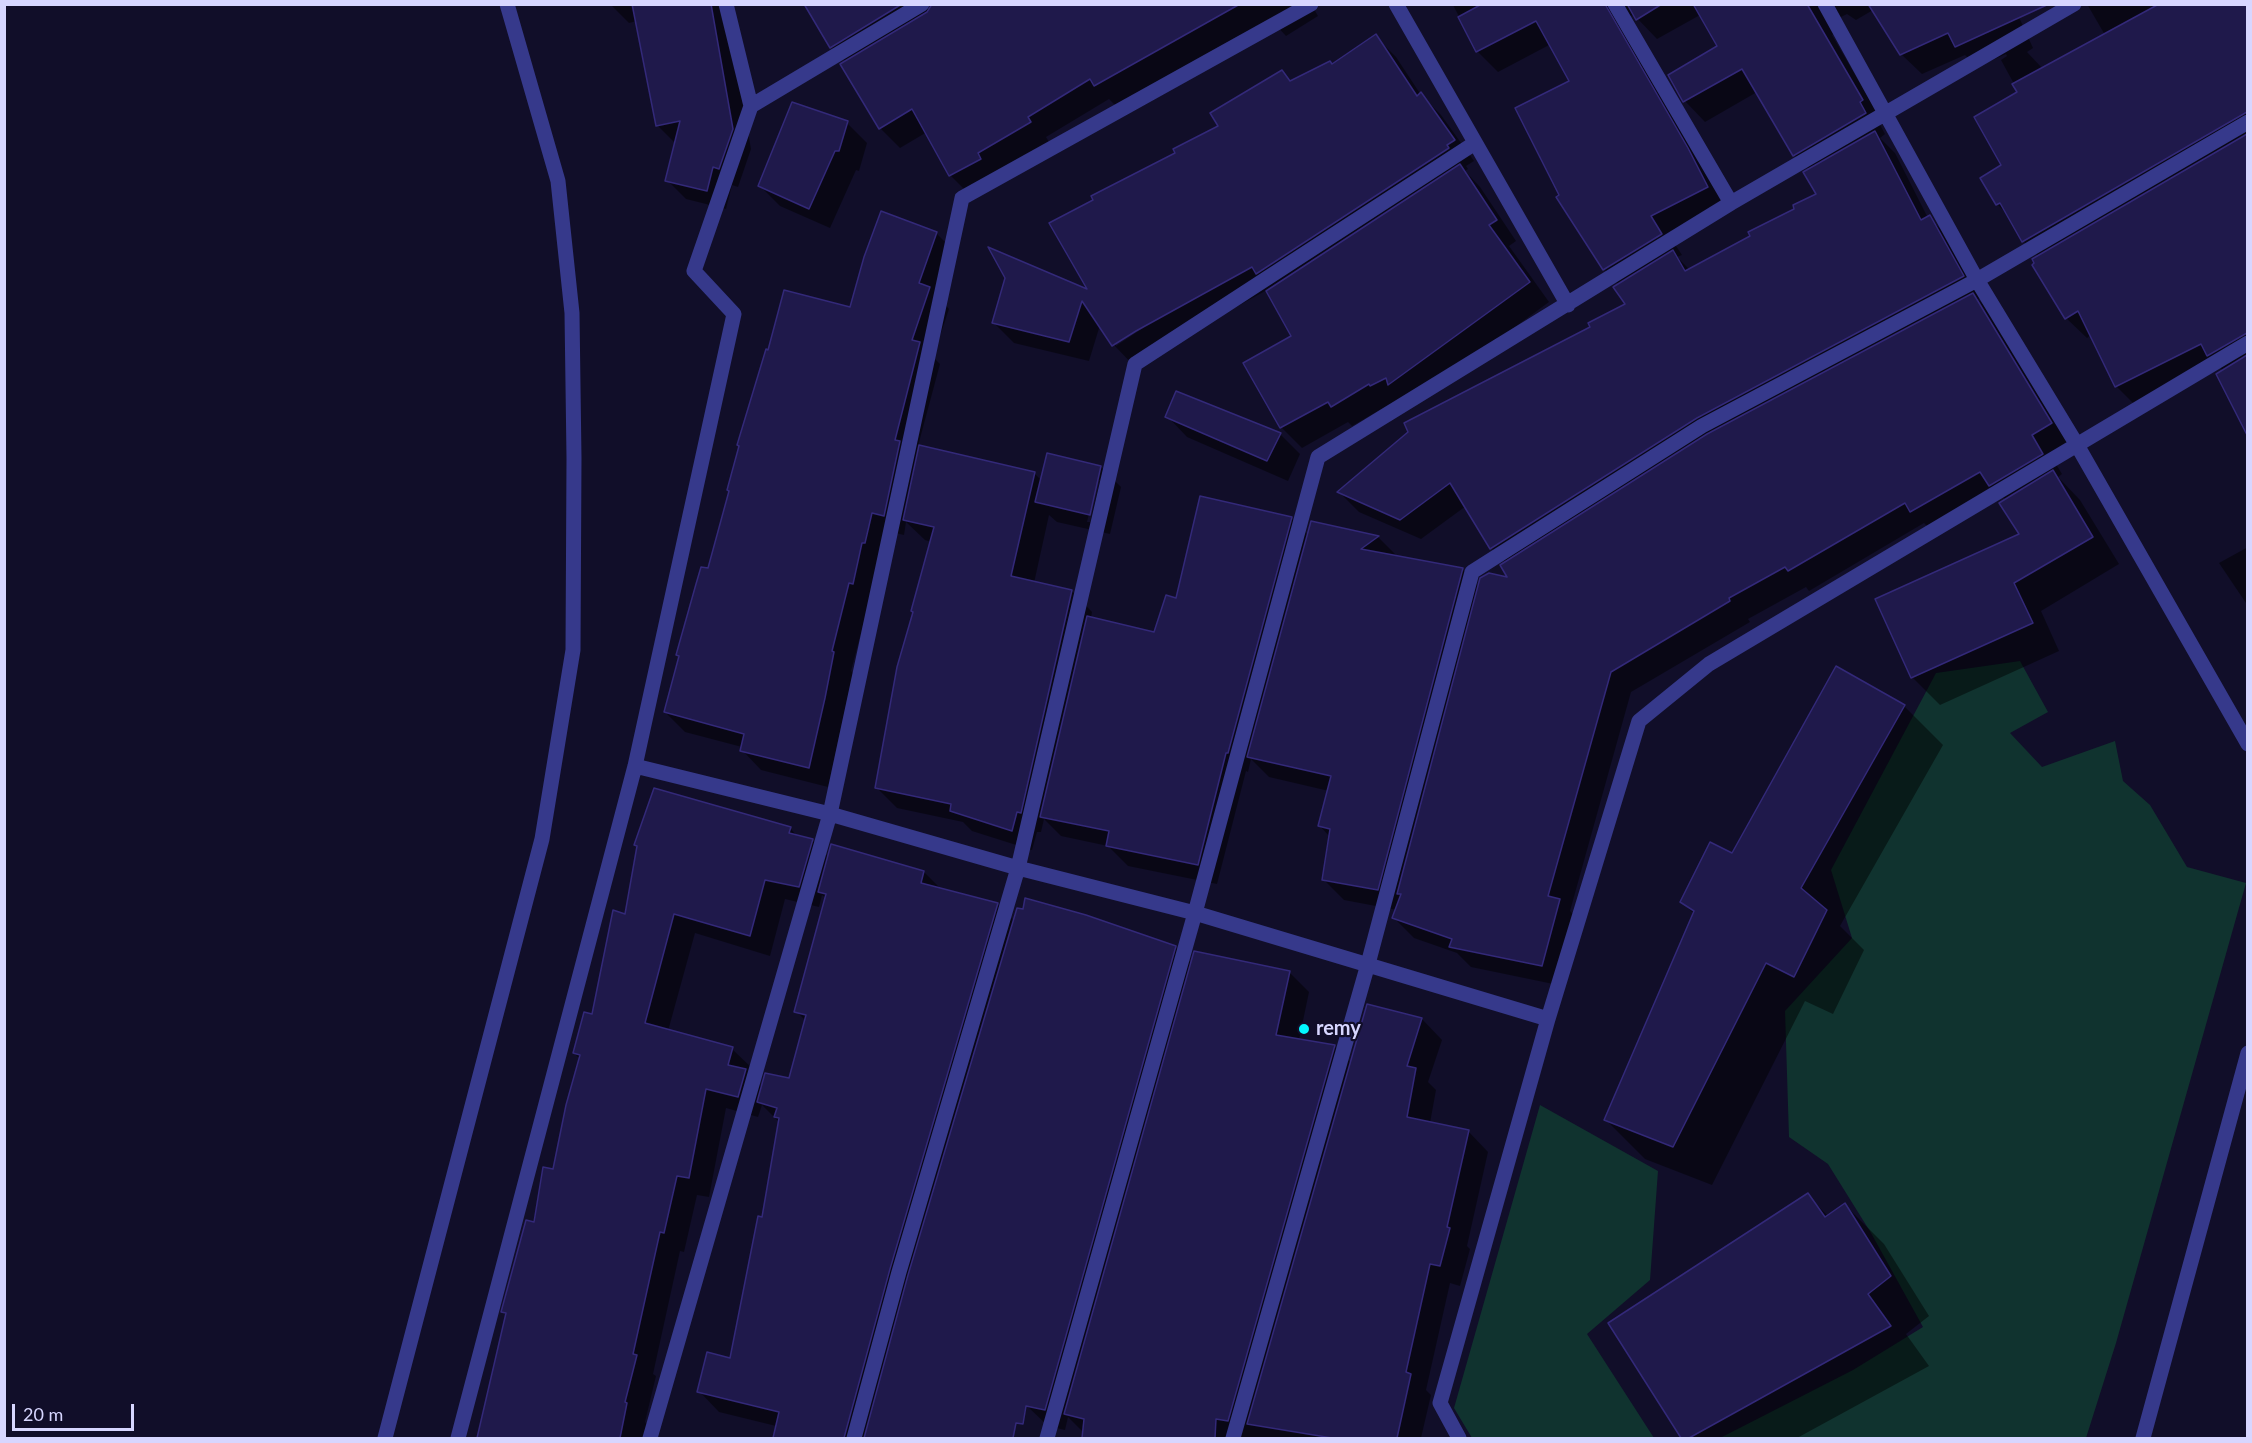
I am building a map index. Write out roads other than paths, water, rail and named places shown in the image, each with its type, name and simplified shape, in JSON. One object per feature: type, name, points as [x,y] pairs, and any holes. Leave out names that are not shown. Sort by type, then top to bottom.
[{"type":"street","points":[[385,1438],[542,839],[573,650],[572,325],[562,214],[558,181],[507,4]]},
{"type":"street","points":[[458,1438],[635,766],[734,315],[694,271],[751,106],[726,4]]},
{"type":"street","points":[[751,106],[922,4]]},
{"type":"street","points":[[650,1438],[830,814],[962,198],[1311,4]]},
{"type":"street","points":[[1396,4],[1568,305]]},
{"type":"street","points":[[1615,4],[1731,203]]},
{"type":"street","points":[[1824,4],[1977,280],[2077,445],[2247,744]]},
{"type":"street","points":[[1047,1438],[1195,913],[1318,457],[1731,203],[1885,116],[2073,5]]},
{"type":"street","points":[[1233,1438],[1368,964],[1472,572],[1702,426],[1977,280],[2247,122]]},
{"type":"street","points":[[854,1438],[899,1272],[1018,868],[1135,364],[1475,143]]},
{"type":"street","points":[[1460,1438],[1440,1403],[1548,1019],[1639,721],[1709,664],[2247,343]]},
{"type":"street","points":[[635,766],[830,814],[1018,868],[1195,913],[1548,1019]]},
{"type":"street","points":[[2143,1438],[2247,1053]]},
{"type":"place","name":"remy","points":[[1304,1029]]}]
